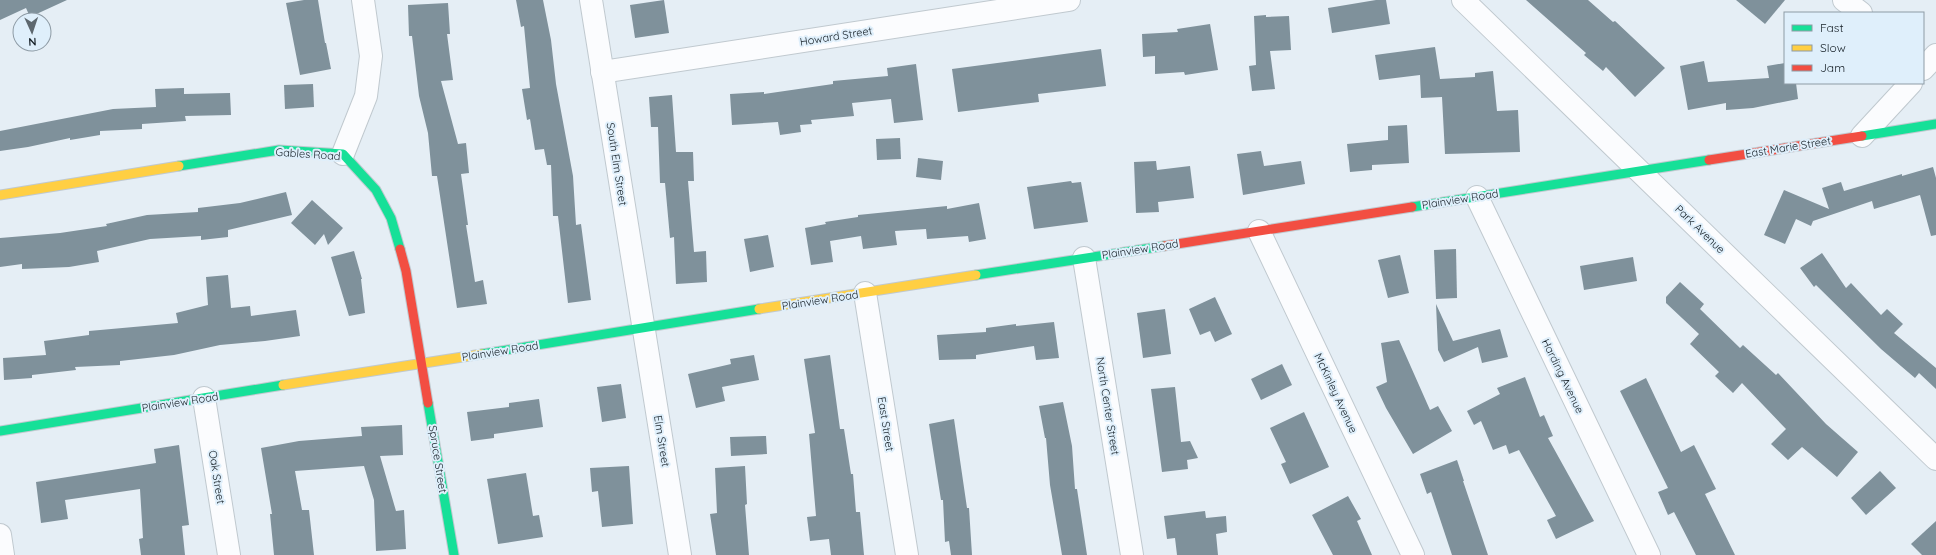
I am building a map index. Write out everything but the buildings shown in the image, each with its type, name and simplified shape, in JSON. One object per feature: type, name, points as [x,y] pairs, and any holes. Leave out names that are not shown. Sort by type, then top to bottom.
[{"type":"main road","name":"East Marie Street","points":[[1640,171],[1936,124]]},
{"type":"main road","name":"Gables Road","points":[[0,195],[279,150],[343,154],[376,190],[391,218],[406,271],[423,363]]},
{"type":"main road","name":"Plainview Road","points":[[0,431],[1640,171]]},
{"type":"main road","name":"Spruce Street","points":[[423,363],[454,555]]},
{"type":"street","points":[[343,154],[366,96],[371,56],[363,0]]},
{"type":"street","name":"South Elm Street","points":[[591,0],[643,328]]},
{"type":"street","name":"Howard Street","points":[[602,72],[1069,0]]},
{"type":"street","name":"Park Avenue","points":[[1463,0],[1936,459]]},
{"type":"street","points":[[1844,0],[1859,12]]},
{"type":"street","points":[[1862,136],[1909,84]]},
{"type":"street","name":"Harding Avenue","points":[[1477,197],[1649,555]]},
{"type":"street","name":"McKinley Avenue","points":[[1259,232],[1413,555]]},
{"type":"street","name":"North Center Street","points":[[1084,258],[1132,555]]},
{"type":"street","name":"East Street","points":[[865,293],[907,555]]},
{"type":"street","name":"Elm Street","points":[[643,328],[680,555]]},
{"type":"street","name":"Oak Street","points":[[204,398],[230,555]]},
{"type":"street","points":[[0,535],[3,555]]},
{"type":"traffic: fast","points":[[1862,136],[1936,124]]},
{"type":"traffic: fast","points":[[179,166],[279,150],[343,154],[376,190],[391,218],[400,249]]},
{"type":"traffic: fast","points":[[1412,207],[1709,160]]},
{"type":"traffic: fast","points":[[976,275],[1164,246]]},
{"type":"traffic: fast","points":[[482,354],[759,309]]},
{"type":"traffic: fast","points":[[0,431],[283,385]]},
{"type":"traffic: fast","points":[[428,403],[454,555]]},
{"type":"traffic: slow","points":[[0,195],[179,166]]},
{"type":"traffic: slow","points":[[759,309],[976,275]]},
{"type":"traffic: slow","points":[[283,385],[482,354]]},
{"type":"traffic: jam","points":[[1709,160],[1862,136]]},
{"type":"traffic: jam","points":[[1164,246],[1412,207]]},
{"type":"traffic: jam","points":[[400,249],[406,271],[428,403]]}]
